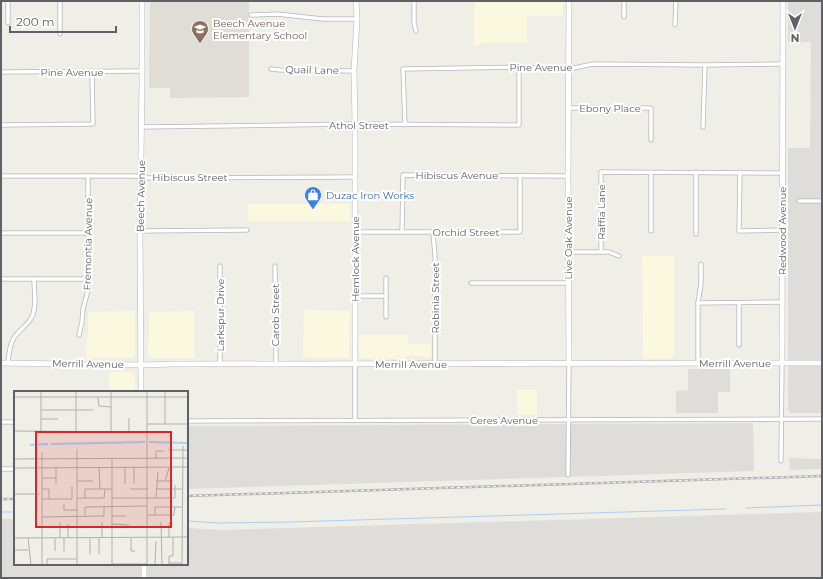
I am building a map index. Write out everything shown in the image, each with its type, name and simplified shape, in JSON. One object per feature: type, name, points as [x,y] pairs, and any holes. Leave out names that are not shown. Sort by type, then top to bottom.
[{"type":"main road","name":"Beech Avenue","points":[[141,391],[140,231],[142,1]]},
{"type":"main road","name":"Hemlock Avenue","points":[[355,364],[356,124],[354,71],[356,1]]},
{"type":"main road","name":"Live Oak Avenue","points":[[569,1],[569,364]]},
{"type":"main road","name":"Redwood Avenue","points":[[782,363],[783,1]]},
{"type":"main road","name":"Merrill Avenue","points":[[1,363],[141,365],[822,363]]},
{"type":"main road","points":[[144,565],[144,578]]},
{"type":"street","points":[[8,1],[8,23]]},
{"type":"street","points":[[60,1],[60,34]]},
{"type":"street","points":[[414,1],[414,23],[416,31]]},
{"type":"street","points":[[624,1],[624,16]]},
{"type":"street","points":[[675,25],[676,1]]},
{"type":"street","points":[[251,15],[276,14],[323,19],[356,19]]},
{"type":"street","name":"Pine Avenue","points":[[404,125],[403,68],[519,67],[569,69],[593,64],[783,64]]},
{"type":"street","points":[[703,127],[705,65]]},
{"type":"street","name":"Athol Street","points":[[142,127],[356,124],[519,125],[519,67]]},
{"type":"street","name":"Quail Lane","points":[[271,69],[354,71]]},
{"type":"street","name":"Pine Avenue","points":[[1,72],[142,71]]},
{"type":"street","points":[[1,125],[93,124],[92,72]]},
{"type":"street","name":"Ebony Place","points":[[568,108],[651,108],[651,140]]},
{"type":"street","name":"Raffia Lane","points":[[601,252],[601,172],[651,172]]},
{"type":"street","points":[[651,231],[651,172],[783,173]]},
{"type":"street","points":[[696,172],[696,234]]},
{"type":"street","points":[[740,172],[739,231],[782,230]]},
{"type":"street","name":"Hibiscus Avenue","points":[[402,232],[403,175],[568,176]]},
{"type":"street","name":"Hibiscus Street","points":[[1,176],[136,176],[141,178],[355,177]]},
{"type":"street","name":"Fremontia Avenue","points":[[79,335],[84,303],[88,290],[88,176]]},
{"type":"street","name":"Orchid Street","points":[[355,232],[520,232],[520,176]]},
{"type":"street","points":[[799,201],[822,201]]},
{"type":"street","points":[[140,231],[247,230]]},
{"type":"street","name":"Robinia Street","points":[[433,232],[435,256],[435,364]]},
{"type":"street","points":[[1,233],[88,233]]},
{"type":"street","points":[[569,252],[609,252],[618,256]]},
{"type":"street","points":[[698,363],[698,303],[701,284],[701,264]]},
{"type":"street","name":"Larkspur Drive","points":[[220,266],[220,364]]},
{"type":"street","name":"Carob Street","points":[[275,266],[276,364]]},
{"type":"street","points":[[386,278],[386,317]]},
{"type":"street","points":[[1,279],[88,279]]},
{"type":"street","points":[[8,363],[14,337],[28,324],[32,317],[34,310],[34,279]]},
{"type":"street","points":[[471,283],[568,283]]},
{"type":"street","points":[[355,296],[386,296]]},
{"type":"street","points":[[698,303],[782,302]]},
{"type":"street","points":[[739,303],[739,345]]},
{"type":"street","name":"Redwood Avenue","points":[[781,461],[782,363]]},
{"type":"street","name":"Hemlock Avenue","points":[[355,364],[355,420]]},
{"type":"street","name":"Live Oak Avenue","points":[[568,475],[569,364]]},
{"type":"street","name":"Ceres Avenue","points":[[188,421],[822,418]]},
{"type":"street","points":[[1,422],[14,422]]},
{"type":"street","points":[[1,469],[14,469]]},
{"type":"shaded area","name":"Beech Avenue Elementary School","points":[[150,1],[249,1],[249,97],[170,98],[170,88],[149,88]]},
{"type":"shaded area","points":[[474,1],[563,1],[563,16],[527,16],[527,43],[481,43],[481,45],[474,45]]},
{"type":"shaded area","points":[[788,1],[822,1],[822,413],[791,413],[788,410],[788,148],[810,148],[811,42],[788,42]]},
{"type":"shaded area","points":[[248,204],[350,204],[350,221],[248,221]]},
{"type":"shaded area","points":[[642,256],[674,256],[674,356],[669,359],[643,359]]},
{"type":"shaded area","points":[[304,310],[350,311],[349,358],[303,357]]},
{"type":"shaded area","points":[[135,311],[134,357],[86,358],[88,312]]},
{"type":"shaded area","points":[[194,311],[194,358],[152,358],[148,355],[149,312]]},
{"type":"shaded area","points":[[360,335],[408,335],[409,344],[431,344],[431,356],[408,356],[406,359],[360,358]]},
{"type":"shaded area","points":[[688,369],[730,369],[730,392],[718,392],[718,413],[676,413],[676,391],[688,390]]},
{"type":"shaded area","points":[[109,372],[131,372],[135,376],[135,391],[109,391]]},
{"type":"shaded area","points":[[517,390],[537,390],[537,415],[517,415]]},
{"type":"shaded area","points":[[753,423],[754,471],[188,489],[188,426]]},
{"type":"shaded area","points":[[789,458],[822,459],[822,469],[790,470]]},
{"type":"shaded area","points":[[822,512],[822,578],[1,578],[1,519],[14,519],[14,565],[188,565],[188,528],[221,530]]},
{"type":"waterway","points":[[746,508],[822,505]]},
{"type":"waterway","points":[[188,521],[218,523],[290,522],[726,509]]},
{"type":"waterway","points":[[1,512],[14,512]]},
{"type":"railway","points":[[188,496],[822,476]]},
{"type":"railway","points":[[1,499],[14,499]]},
{"type":"place","name":"Beech Avenue Elementary School","points":[[200,44]]},
{"type":"place","name":"Duzac Iron Works","points":[[313,210]]}]
